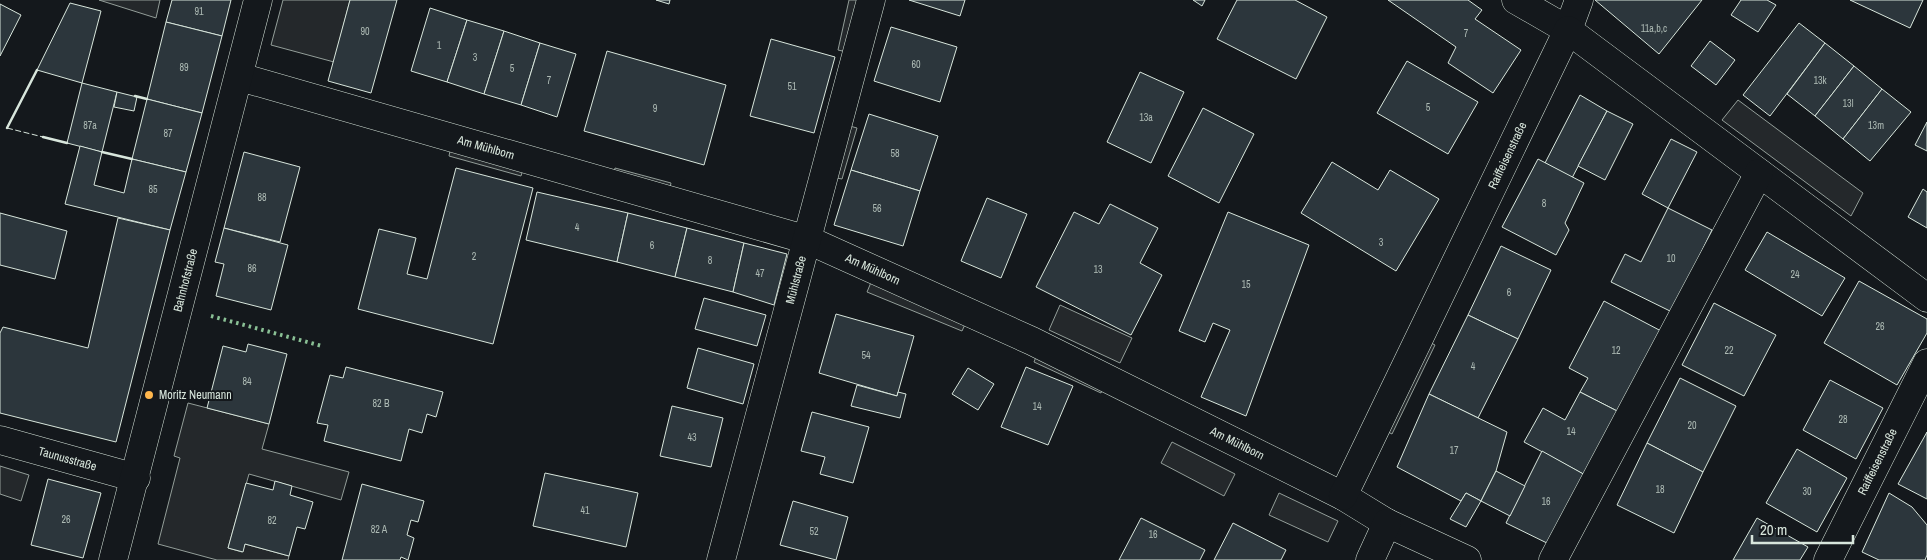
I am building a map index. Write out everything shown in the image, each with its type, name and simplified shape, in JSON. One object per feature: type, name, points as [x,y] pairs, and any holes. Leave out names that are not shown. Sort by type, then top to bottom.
[{"type":"street","name":"Bahnhofstraße","points":[[113,560],[240,77],[258,0]]},
{"type":"street","name":"Mühlstraße","points":[[721,560],[871,0]]},
{"type":"street","points":[[1516,0],[1568,30],[1927,298]]},
{"type":"street","name":"Raiffeisenstraße","points":[[1342,496],[1568,30],[1579,0]]},
{"type":"street","name":"Am Mühlborn","points":[[240,77],[808,240],[1032,341],[1342,496],[1387,523],[1467,560]]},
{"type":"street","points":[[1553,560],[1759,173]]},
{"type":"street","name":"Raiffeisenstraße","points":[[1828,560],[1927,363]]},
{"type":"street","name":"Taunusstraße","points":[[0,440],[136,478]]},
{"type":"street","points":[[1370,560],[1387,523]]},
{"type":"shaded area","points":[[99,0],[160,0],[156,18]]},
{"type":"shaded area","points":[[283,0],[350,0],[334,62],[271,45]]},
{"type":"shaded area","points":[[849,0],[859,0],[851,53],[838,50]]},
{"type":"shaded area","points":[[1738,100],[1863,193],[1851,216],[1722,120]]},
{"type":"shaded area","points":[[846,125],[857,128],[842,179],[831,177]]},
{"type":"shaded area","points":[[451,146],[524,166],[521,176],[449,156]]},
{"type":"shaded area","points":[[615,168],[671,183],[668,196],[612,181]]},
{"type":"shaded area","points":[[872,280],[967,320],[962,331],[867,292]]},
{"type":"shaded area","points":[[1060,305],[1132,338],[1120,363],[1049,330]]},
{"type":"shaded area","points":[[1423,339],[1435,345],[1392,434],[1380,428]]},
{"type":"shaded area","points":[[1038,352],[1105,383],[1101,393],[1034,362]]},
{"type":"shaded area","points":[[188,403],[269,424],[262,449],[349,472],[341,500],[249,474],[228,548],[242,552],[245,544],[289,556],[288,560],[217,560],[158,544],[180,458],[174,456]]},
{"type":"shaded area","points":[[1172,442],[1235,474],[1224,496],[1161,463]]},
{"type":"shaded area","points":[[0,466],[29,475],[21,501],[0,494]]},
{"type":"shaded area","points":[[1279,493],[1338,521],[1328,542],[1269,515]]},
{"type":"building","points":[[172,0],[231,0],[222,36],[166,22]]},
{"type":"building","points":[[350,0],[397,0],[371,93],[328,81]]},
{"type":"building","points":[[656,0],[670,0],[669,4]]},
{"type":"building","points":[[909,0],[965,0],[960,16]]},
{"type":"building","points":[[1193,0],[1205,0],[1202,6]]},
{"type":"building","points":[[1237,0],[1295,0],[1327,17],[1296,79],[1217,39]]},
{"type":"building","points":[[1388,0],[1468,0],[1482,10],[1475,19],[1521,50],[1493,93],[1448,63],[1456,47]]},
{"type":"building","points":[[1595,0],[1702,0],[1659,54]]},
{"type":"building","points":[[1741,0],[1767,0],[1776,5],[1758,32],[1731,15]]},
{"type":"building","points":[[1850,0],[1923,0],[1910,28]]},
{"type":"building","points":[[70,3],[101,11],[82,83],[37,70]]},
{"type":"building","points":[[0,4],[21,15],[0,56]]},
{"type":"building","points":[[430,8],[467,20],[447,82],[411,71]]},
{"type":"building","points":[[467,20],[504,31],[484,94],[447,82]]},
{"type":"building","points":[[166,22],[222,36],[202,113],[147,99]]},
{"type":"building","points":[[1799,23],[1825,43],[1770,116],[1743,95]]},
{"type":"building","points":[[891,27],[957,47],[940,102],[874,81]]},
{"type":"building","points":[[504,31],[540,43],[521,105],[484,94]]},
{"type":"building","points":[[771,39],[835,57],[814,133],[750,116]]},
{"type":"building","points":[[1710,41],[1735,60],[1716,85],[1691,66]]},
{"type":"building","points":[[540,43],[576,54],[557,117],[521,105]]},
{"type":"building","points":[[1825,43],[1854,66],[1815,116],[1787,94]]},
{"type":"building","points":[[607,51],[726,85],[704,165],[584,131]]},
{"type":"building","points":[[1407,61],[1478,102],[1448,154],[1377,113]]},
{"type":"building","points":[[1854,66],[1882,89],[1843,139],[1815,116]]},
{"type":"building","points":[[1140,72],[1184,92],[1151,163],[1107,142]]},
{"type":"building","points":[[82,83],[117,92],[102,152],[67,143]]},
{"type":"building","points":[[1882,89],[1911,112],[1870,161],[1843,139]]},
{"type":"building","points":[[117,92],[137,97],[134,111],[114,107]]},
{"type":"building","points":[[1580,95],[1607,111],[1572,178],[1545,163]]},
{"type":"building","points":[[147,99],[202,113],[186,172],[132,159]]},
{"type":"building","points":[[1203,108],[1254,134],[1219,203],[1168,176]]},
{"type":"building","points":[[1607,111],[1633,124],[1605,180],[1578,166]]},
{"type":"building","points":[[869,114],[938,136],[920,191],[851,170]]},
{"type":"building","points":[[1927,122],[1927,151],[1915,145]]},
{"type":"building","points":[[1671,139],[1697,152],[1668,208],[1642,194]]},
{"type":"building","points":[[80,146],[102,152],[94,185],[124,193],[132,159],[186,172],[170,230],[65,204]]},
{"type":"building","points":[[244,152],[300,167],[280,242],[224,228]]},
{"type":"building","points":[[1538,159],[1584,183],[1565,223],[1569,230],[1556,255],[1502,227]]},
{"type":"building","points":[[1332,162],[1378,190],[1390,170],[1439,199],[1396,271],[1301,213]]},
{"type":"building","points":[[456,168],[533,188],[493,344],[358,309],[379,229],[416,238],[407,274],[427,279]]},
{"type":"building","points":[[851,170],[920,191],[903,246],[834,225]]},
{"type":"building","points":[[1923,189],[1927,192],[1927,228],[1908,217]]},
{"type":"building","points":[[537,192],[628,213],[617,262],[526,240]]},
{"type":"building","points":[[987,198],[1027,214],[1001,278],[961,261]]},
{"type":"building","points":[[1110,204],[1158,228],[1140,263],[1162,275],[1131,335],[1036,287],[1074,212],[1099,224]]},
{"type":"building","points":[[1668,208],[1712,230],[1672,312],[1611,282],[1625,254],[1641,262]]},
{"type":"building","points":[[1228,212],[1309,245],[1246,416],[1201,397],[1230,330],[1213,323],[1205,342],[1179,331]]},
{"type":"building","points":[[0,213],[67,231],[55,279],[0,265]]},
{"type":"building","points":[[628,213],[687,228],[675,277],[617,262]]},
{"type":"building","points":[[118,218],[170,230],[116,442],[0,413],[0,333],[3,327],[88,348]]},
{"type":"building","points":[[224,228],[288,245],[271,310],[216,296],[224,264],[215,262]]},
{"type":"building","points":[[687,228],[744,243],[733,292],[675,277]]},
{"type":"building","points":[[1767,232],[1845,278],[1822,316],[1745,270]]},
{"type":"building","points":[[744,243],[787,254],[774,305],[733,292]]},
{"type":"building","points":[[1501,246],[1551,270],[1518,339],[1468,315]]},
{"type":"building","points":[[1859,281],[1927,319],[1927,333],[1897,385],[1824,343]]},
{"type":"building","points":[[704,298],[766,315],[757,346],[695,329]]},
{"type":"building","points":[[1604,301],[1663,332],[1621,413],[1580,392],[1588,378],[1569,368]]},
{"type":"building","points":[[1714,303],[1776,335],[1744,396],[1682,365]]},
{"type":"building","points":[[836,314],[914,336],[897,396],[819,373]]},
{"type":"building","points":[[1468,315],[1518,339],[1478,418],[1429,394]]},
{"type":"building","points":[[248,344],[287,354],[269,424],[207,408],[223,346],[246,352]]},
{"type":"building","points":[[698,348],[754,364],[743,404],[687,388]]},
{"type":"building","points":[[346,367],[443,392],[436,417],[427,414],[422,433],[409,429],[401,461],[324,441],[328,425],[317,423],[330,375],[343,378]]},
{"type":"building","points":[[1026,367],[1073,386],[1048,445],[1001,427]]},
{"type":"building","points":[[968,368],[994,384],[978,410],[952,394]]},
{"type":"building","points":[[1680,378],[1736,406],[1703,472],[1647,443]]},
{"type":"building","points":[[1830,380],[1883,408],[1856,459],[1803,430]]},
{"type":"building","points":[[857,385],[897,396],[898,392],[906,394],[900,418],[851,406]]},
{"type":"building","points":[[1580,392],[1621,413],[1587,476],[1524,442],[1543,408],[1565,420]]},
{"type":"building","points":[[1429,394],[1507,432],[1496,471],[1481,501],[1466,493],[1461,501],[1397,467]]},
{"type":"building","points":[[672,406],[723,418],[711,467],[660,456]]},
{"type":"building","points":[[812,412],[869,427],[853,483],[820,474],[825,457],[801,451]]},
{"type":"building","points":[[1927,432],[1927,499],[1898,484]]},
{"type":"building","points":[[1647,443],[1703,472],[1674,533],[1617,505]]},
{"type":"building","points":[[1797,449],[1847,478],[1817,532],[1766,503]]},
{"type":"building","points":[[1542,451],[1587,476],[1553,546],[1506,523]]},
{"type":"building","points":[[1496,471],[1525,486],[1510,516],[1481,501]]},
{"type":"building","points":[[545,473],[638,493],[626,547],[533,526]]},
{"type":"building","points":[[48,479],[101,493],[83,558],[31,545]]},
{"type":"building","points":[[275,481],[292,486],[290,495],[313,502],[305,529],[297,527],[289,556],[245,544],[243,552],[228,548],[246,483],[273,490]]},
{"type":"building","points":[[362,484],[424,501],[418,522],[411,520],[407,535],[414,538],[408,560],[401,557],[400,560],[342,560]]},
{"type":"building","points":[[1466,493],[1481,501],[1466,527],[1450,519]]},
{"type":"building","points":[[1889,493],[1912,507],[1927,525],[1927,555],[1925,560],[1879,560],[1862,552]]},
{"type":"building","points":[[793,501],[848,517],[836,560],[780,545]]},
{"type":"building","points":[[1141,518],[1205,550],[1200,560],[1119,560]]},
{"type":"building","points":[[1757,518],[1808,547],[1800,560],[1733,560]]},
{"type":"building","points":[[1233,523],[1286,550],[1281,560],[1214,560]]},
{"type":"hedge","points":[[211,316],[322,346]]},
{"type":"fence","points":[[7,128],[43,137]]},
{"type":"wall","points":[[7,128],[37,70]]},
{"type":"wall","points":[[135,96],[147,99]]},
{"type":"wall","points":[[43,137],[67,143]]},
{"type":"wall","points":[[102,152],[132,159]]},
{"type":"place","name":"Moritz Neumann","points":[[149,395]]}]
